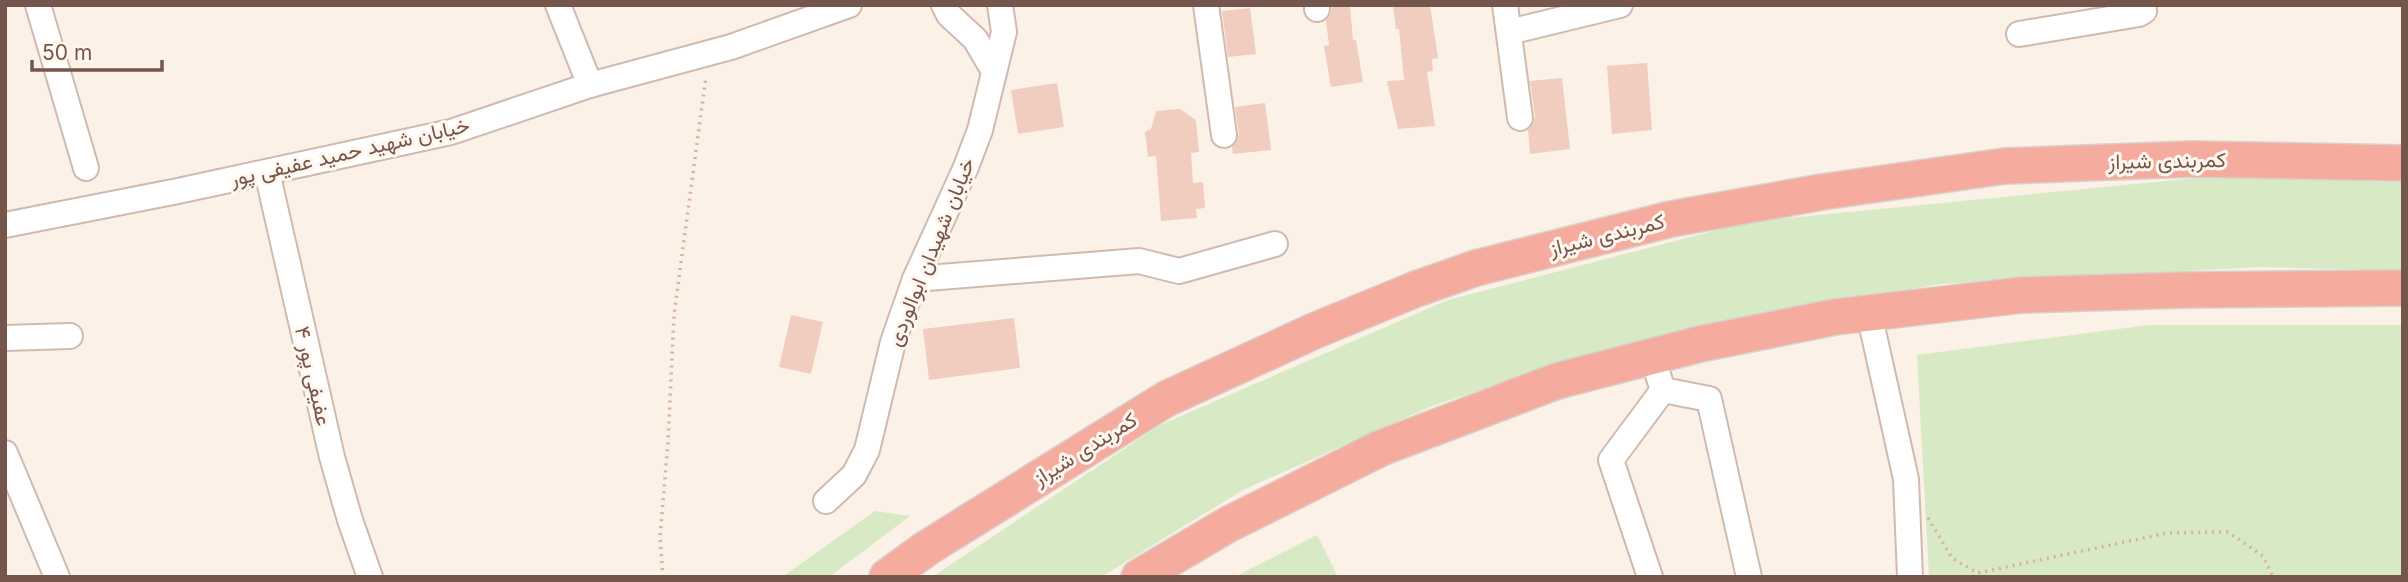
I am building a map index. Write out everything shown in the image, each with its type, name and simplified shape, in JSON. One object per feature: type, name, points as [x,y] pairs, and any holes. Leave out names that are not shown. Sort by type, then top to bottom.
[{"type":"highway","name":"کمربندی شیراز","points":[[887,577],[928,548],[1166,398],[1314,331],[1416,289],[1489,265],[1671,219],[1822,192],[2005,166],[2192,159],[2403,163]]},
{"type":"highway","points":[[1139,577],[1228,524],[1381,448],[1557,382],[1700,344],[1808,322],[2022,295],[2403,288]]},
{"type":"street","points":[[38,5],[86,168]]},
{"type":"street","points":[[558,5],[590,85]]},
{"type":"street","name":"خیابان شهید حمید عفیفی پور","points":[[5,225],[451,132],[590,85],[709,53],[849,5]]},
{"type":"street","points":[[944,5],[949,15],[975,40],[994,71]]},
{"type":"street","name":"خیابان شهیدان ابوالوردی","points":[[826,502],[855,475],[867,450],[893,342],[915,279],[980,130],[1004,32],[1000,5]]},
{"type":"street","points":[[1206,5],[1224,135]]},
{"type":"street","points":[[1505,5],[1520,118]]},
{"type":"street","points":[[1509,32],[1620,5]]},
{"type":"street","points":[[2019,34],[2139,14],[2144,10],[2143,5]]},
{"type":"street","name":"عفیفی پور ۴","points":[[267,172],[332,457],[370,577]]},
{"type":"street","points":[[915,279],[1139,261],[1179,271],[1275,244]]},
{"type":"street","points":[[1869,313],[1906,479],[1910,577]]},
{"type":"street","points":[[5,338],[70,336]]},
{"type":"street","points":[[1652,357],[1663,390]]},
{"type":"street","points":[[1650,577],[1611,460],[1663,390]]},
{"type":"street","points":[[1663,390],[1709,399],[1749,577]]},
{"type":"street","points":[[5,453],[57,577]]},
{"type":"path","points":[[663,577],[660,537],[674,315],[709,53]]},
{"type":"path","points":[[1926,513],[1952,558],[1978,573],[2167,533],[2228,532],[2263,556],[2273,577]]},
{"type":"green space","points":[[2206,177],[2403,182],[2403,271],[2260,267],[1941,284],[1783,311],[1587,355],[1432,406],[1243,490],[1101,577],[932,577],[1160,425],[1448,300],[1748,222]]},
{"type":"green space","points":[[2149,325],[2403,325],[2403,577],[1929,577],[1917,355]]},
{"type":"green space","points":[[875,511],[910,516],[829,577],[782,577]]},
{"type":"green space","points":[[1317,535],[1338,577],[1234,577]]},
{"type":"building","points":[[1332,5],[1350,5],[1353,40],[1356,40],[1363,82],[1331,87],[1324,46],[1329,45],[1326,20],[1330,16]]},
{"type":"building","points":[[1393,5],[1430,5],[1438,58],[1432,59],[1433,71],[1427,72],[1435,126],[1398,129],[1387,81],[1404,80],[1399,29],[1396,29]]},
{"type":"building","points":[[1250,8],[1256,54],[1228,57],[1222,11]]},
{"type":"building","points":[[1647,63],[1652,130],[1612,134],[1607,66]]},
{"type":"building","points":[[1562,78],[1570,149],[1530,154],[1528,130],[1535,116],[1530,81]]},
{"type":"building","points":[[1057,83],[1064,127],[1018,134],[1011,90]]},
{"type":"building","points":[[1265,103],[1271,150],[1233,154],[1232,147],[1239,134],[1235,107]]},
{"type":"building","points":[[1180,109],[1196,120],[1199,152],[1191,153],[1193,183],[1203,182],[1205,208],[1196,209],[1197,218],[1161,221],[1156,156],[1148,157],[1145,132],[1151,129],[1156,111]]},
{"type":"building","points":[[791,315],[823,322],[811,374],[779,367]]},
{"type":"building","points":[[1014,318],[1020,368],[929,380],[923,329]]}]
